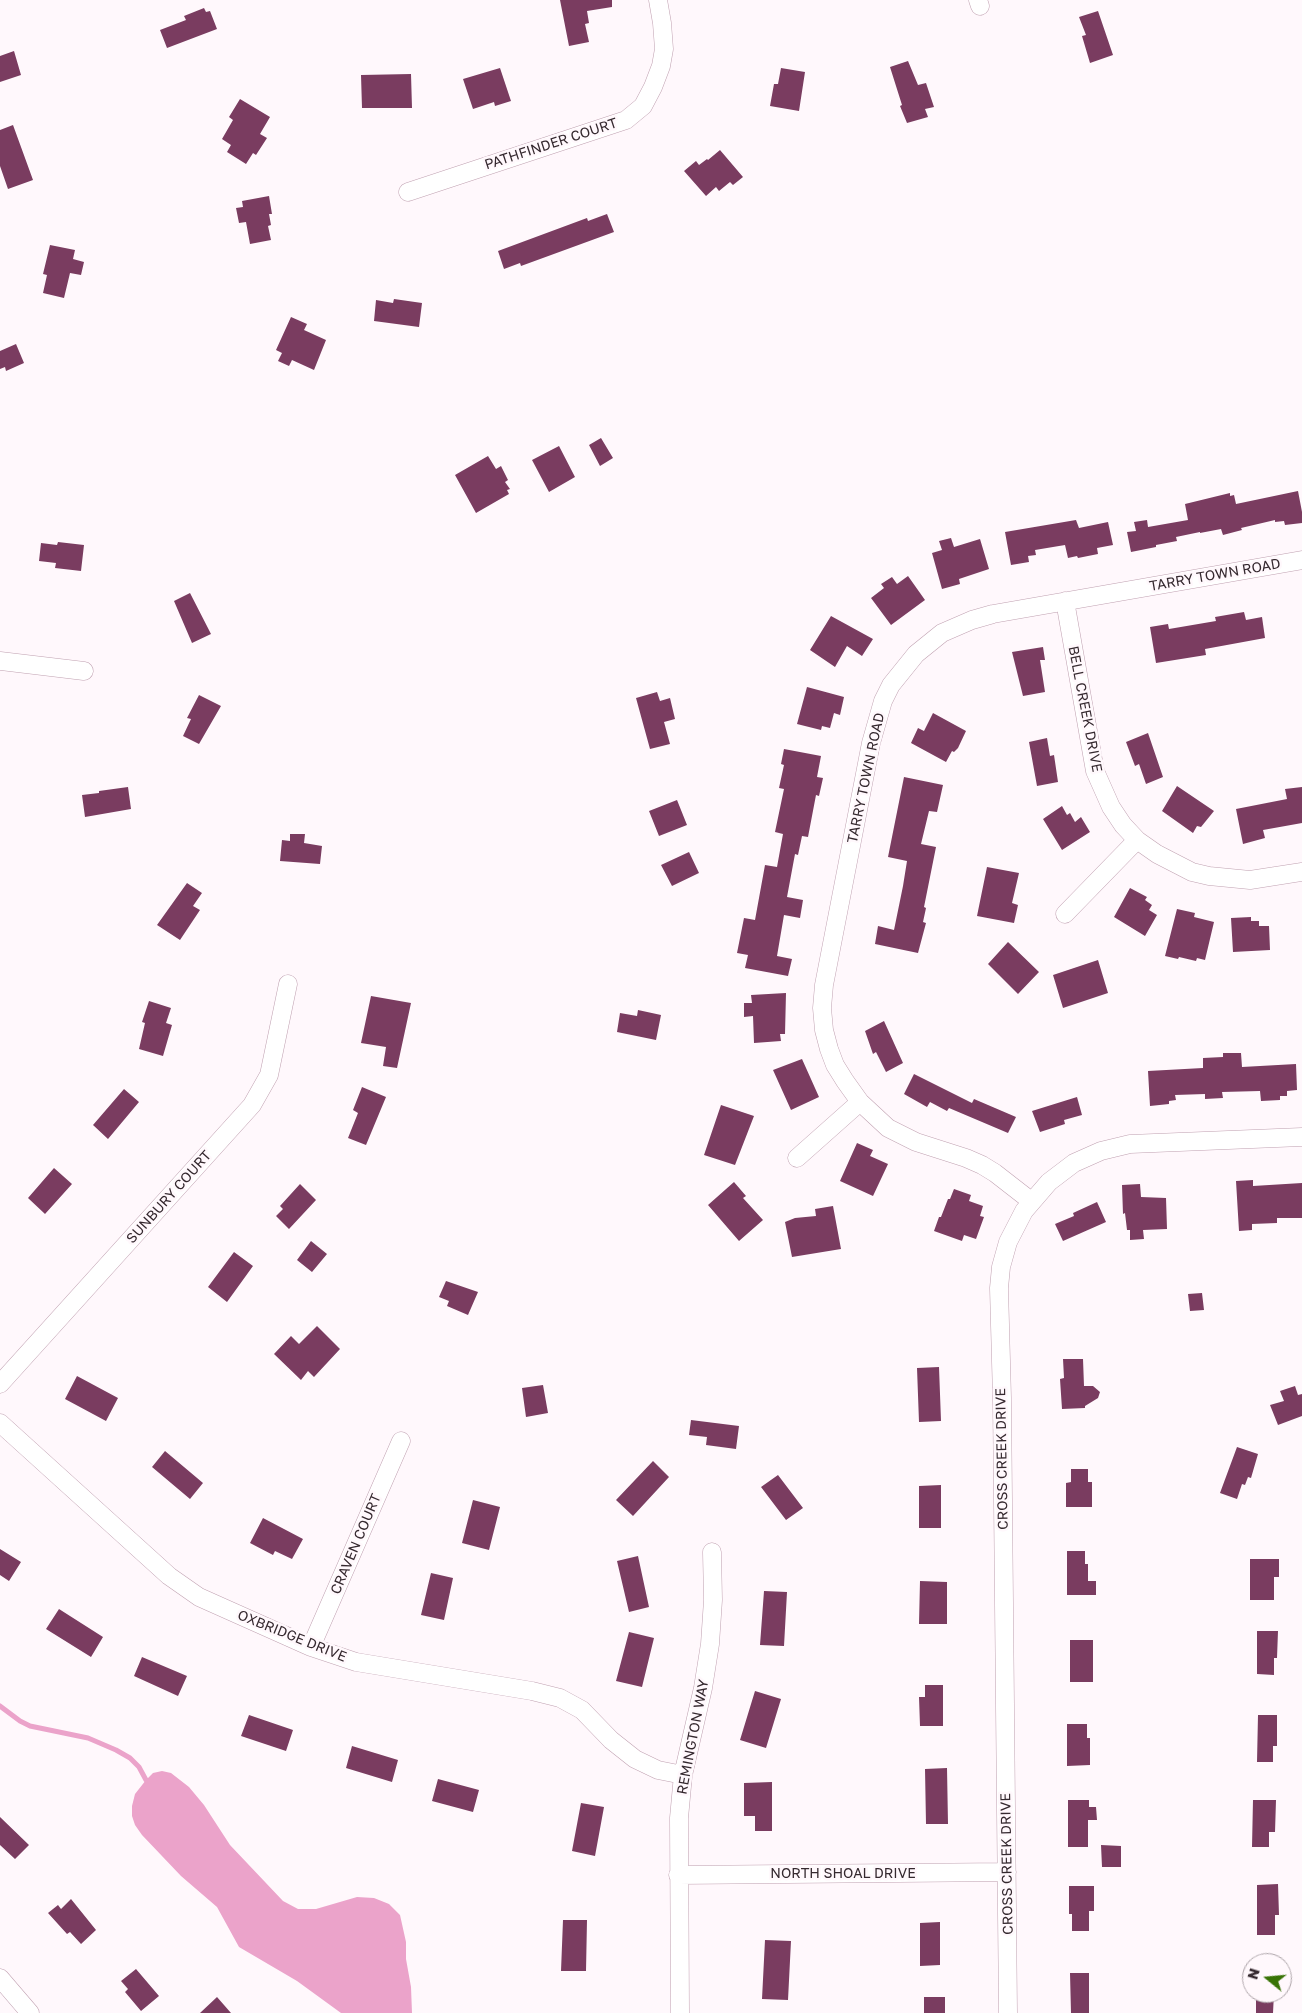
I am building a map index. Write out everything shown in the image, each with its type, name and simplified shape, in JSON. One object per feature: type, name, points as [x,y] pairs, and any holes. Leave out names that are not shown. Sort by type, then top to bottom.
[{"type":"street","name":"PATHFINDER COURT","points":[[408,192],[626,120],[643,106],[661,66],[664,49],[658,0]]},
{"type":"street","name":"TARRY TOWN ROAD","points":[[1031,1201],[982,1165],[903,1137],[888,1128],[860,1102],[835,1064],[824,1030],[822,1008],[824,985],[871,743],[883,701],[891,685],[904,667],[923,648],[942,633],[957,625],[993,614],[1302,560]]},
{"type":"street","name":"BELL CREEK DRIVE","points":[[1065,601],[1095,771],[1111,807],[1123,825],[1137,840],[1173,864],[1209,876],[1250,880],[1302,872]]},
{"type":"street","points":[[0,661],[84,671]]},
{"type":"street","points":[[1065,914],[1137,840]]},
{"type":"street","name":"SUNBURY COURT","points":[[0,1384],[252,1105],[269,1075],[288,984]]},
{"type":"street","points":[[797,1158],[860,1102]]},
{"type":"street","name":"CROSS CREEK DRIVE","points":[[1008,2013],[1002,1398],[999,1288],[1001,1266],[1008,1242],[1018,1220],[1031,1201],[1049,1182],[1074,1163],[1087,1156],[1130,1144],[1302,1137]]},
{"type":"street","name":"OXBRIDGE DRIVE","points":[[0,1424],[169,1576],[184,1588],[220,1607],[311,1646],[370,1665],[532,1691],[560,1698],[582,1710],[612,1740],[635,1759],[658,1770],[683,1775]]},
{"type":"street","name":"CRAVEN COURT","points":[[311,1646],[400,1441]]},
{"type":"street","name":"REMINGTON WAY","points":[[680,2013],[679,1818],[683,1775],[703,1688],[710,1644],[713,1600],[712,1552]]},
{"type":"street","name":"NORTH SHOAL DRIVE","points":[[678,1875],[1007,1872]]},
{"type":"street","points":[[0,1978],[30,2013]]},
{"type":"shaded area","points":[[162,1771],[171,1773],[189,1787],[204,1805],[230,1845],[283,1901],[298,1909],[316,1909],[357,1897],[374,1898],[389,1904],[400,1915],[406,1942],[412,2013],[341,2013],[297,1981],[239,1947],[217,1907],[181,1876],[135,1825],[132,1816],[132,1806],[135,1794],[153,1773]]},
{"type":"building","points":[[560,0],[612,0],[612,7],[587,11],[589,23],[585,24],[589,42],[569,46]]},
{"type":"building","points":[[204,8],[206,12],[210,11],[217,29],[167,48],[160,30],[186,20],[184,16]]},
{"type":"building","points":[[1098,11],[1113,55],[1090,63],[1082,36],[1086,35],[1079,17]]},
{"type":"building","points":[[14,51],[21,75],[0,82],[0,56]]},
{"type":"building","points":[[908,61],[918,85],[926,83],[934,107],[925,109],[928,117],[907,123],[900,106],[902,105],[890,67]]},
{"type":"building","points":[[500,68],[511,101],[495,106],[494,102],[473,109],[463,79]]},
{"type":"building","points":[[781,68],[805,72],[799,111],[770,106],[774,84],[778,84]]},
{"type":"building","points":[[411,74],[412,108],[362,108],[361,75]]},
{"type":"building","points":[[240,99],[270,117],[260,134],[267,138],[256,155],[253,153],[246,164],[227,152],[231,145],[222,139],[233,120],[229,117]]},
{"type":"building","points":[[13,125],[33,180],[8,189],[0,166],[0,130]]},
{"type":"building","points":[[720,150],[743,177],[733,185],[730,182],[719,191],[716,187],[706,196],[684,171],[696,161],[699,165],[708,160]]},
{"type":"building","points":[[269,196],[272,214],[269,214],[271,225],[268,226],[271,240],[250,244],[246,222],[239,223],[236,208],[243,207],[242,201]]},
{"type":"building","points":[[607,214],[614,232],[521,266],[520,263],[504,269],[498,251],[587,218],[588,221]]},
{"type":"building","points":[[50,245],[75,250],[73,259],[84,262],[81,275],[70,273],[64,298],[43,293],[47,275],[43,274]]},
{"type":"building","points":[[394,299],[422,303],[419,327],[374,321],[376,300],[393,303]]},
{"type":"building","points":[[291,317],[307,324],[304,330],[326,340],[314,370],[292,360],[289,366],[278,361],[282,353],[276,350]]},
{"type":"building","points":[[16,344],[24,363],[6,371],[5,367],[0,369],[0,351]]},
{"type":"building","points":[[601,438],[613,458],[600,466],[589,445]]},
{"type":"building","points":[[559,446],[575,477],[549,492],[532,460]]},
{"type":"building","points":[[488,456],[496,469],[501,466],[508,480],[505,482],[510,489],[507,490],[509,494],[476,513],[455,475]]},
{"type":"building","points":[[1298,491],[1302,523],[1285,525],[1284,521],[1275,522],[1275,520],[1241,528],[1242,530],[1223,535],[1221,529],[1200,532],[1176,537],[1177,541],[1131,552],[1127,532],[1136,531],[1134,522],[1147,520],[1148,527],[1188,520],[1185,504],[1230,493],[1230,496],[1234,495],[1236,504]]},
{"type":"building","points":[[1076,520],[1079,528],[1108,522],[1113,545],[1097,548],[1098,554],[1078,558],[1077,556],[1068,558],[1065,545],[1035,550],[1036,555],[1028,556],[1029,562],[1011,565],[1005,532]]},
{"type":"building","points":[[951,538],[954,547],[980,539],[989,569],[959,579],[960,584],[942,589],[932,553],[942,550],[939,541]]},
{"type":"building","points":[[58,542],[84,545],[81,571],[55,568],[56,563],[39,561],[41,543],[57,545]]},
{"type":"building","points":[[908,576],[925,600],[891,625],[871,598],[884,588],[881,584],[892,577],[897,584]]},
{"type":"building","points":[[190,593],[211,634],[192,643],[174,601]]},
{"type":"building","points":[[1244,612],[1246,620],[1262,617],[1265,638],[1205,649],[1206,655],[1156,663],[1150,627],[1168,624],[1169,629],[1216,621],[1215,617]]},
{"type":"building","points":[[831,616],[873,639],[862,656],[847,646],[835,667],[810,650]]},
{"type":"building","points":[[1043,647],[1045,660],[1040,660],[1045,692],[1023,696],[1012,652]]},
{"type":"building","points":[[807,687],[844,697],[840,715],[834,713],[830,728],[822,726],[821,730],[797,724]]},
{"type":"building","points":[[657,692],[660,701],[670,698],[675,719],[664,722],[670,744],[650,749],[636,698]]},
{"type":"building","points":[[199,695],[221,706],[199,744],[183,736],[191,719],[187,718]]},
{"type":"building","points":[[933,713],[966,731],[958,748],[954,752],[952,751],[946,762],[911,743],[918,728],[924,731]]},
{"type":"building","points":[[1148,733],[1163,777],[1146,784],[1139,764],[1135,766],[1126,742]]},
{"type":"building","points":[[1047,738],[1050,756],[1054,755],[1058,782],[1037,786],[1029,742]]},
{"type":"building","points":[[784,749],[821,756],[817,777],[823,778],[819,796],[816,795],[808,837],[802,836],[798,855],[795,854],[787,897],[803,900],[800,918],[784,915],[777,956],[792,959],[788,976],[745,968],[748,955],[737,953],[744,918],[755,920],[765,865],[777,867],[783,834],[775,832],[784,789],[779,788],[784,765],[781,764]]},
{"type":"building","points":[[904,777],[943,785],[937,812],[929,811],[921,844],[936,847],[924,907],[926,908],[923,922],[926,923],[918,953],[875,944],[878,926],[894,930],[903,886],[907,861],[888,857]]},
{"type":"building","points":[[1177,786],[1214,811],[1201,827],[1197,826],[1193,833],[1162,811]]},
{"type":"building","points":[[128,787],[131,809],[85,817],[82,795]]},
{"type":"building","points":[[1302,787],[1302,823],[1263,830],[1265,838],[1243,844],[1236,809],[1287,799],[1285,789]]},
{"type":"building","points":[[677,800],[687,825],[659,836],[649,811]]},
{"type":"building","points":[[1062,806],[1067,815],[1070,813],[1075,822],[1081,817],[1090,832],[1062,850],[1043,819]]},
{"type":"building","points":[[290,834],[305,834],[304,843],[322,846],[320,864],[280,861],[282,840],[290,841]]},
{"type":"building","points":[[689,852],[699,873],[672,886],[661,865]]},
{"type":"building","points":[[987,867],[1019,873],[1012,903],[1018,905],[1014,923],[977,916]]},
{"type":"building","points":[[187,883],[202,893],[193,906],[200,910],[180,940],[157,925]]},
{"type":"building","points":[[1130,888],[1147,897],[1145,900],[1152,905],[1149,910],[1157,915],[1145,936],[1114,917]]},
{"type":"building","points":[[1177,909],[1195,913],[1194,917],[1214,922],[1205,960],[1197,958],[1196,961],[1165,956]]},
{"type":"building","points":[[1251,917],[1251,921],[1259,921],[1259,926],[1269,926],[1270,950],[1233,952],[1231,918]]},
{"type":"building","points":[[1008,942],[1039,972],[1018,994],[988,964]]},
{"type":"building","points":[[1098,960],[1108,993],[1063,1008],[1053,975]]},
{"type":"building","points":[[786,993],[785,1034],[780,1034],[781,1041],[754,1043],[753,1016],[744,1017],[744,1003],[752,1003],[751,995]]},
{"type":"building","points":[[371,996],[411,1003],[397,1068],[383,1066],[386,1047],[361,1043]]},
{"type":"building","points":[[149,1001],[171,1008],[166,1023],[172,1025],[163,1056],[139,1049],[145,1023],[142,1022]]},
{"type":"building","points":[[638,1010],[661,1015],[656,1040],[617,1032],[620,1013],[637,1016]]},
{"type":"building","points":[[884,1021],[903,1063],[886,1072],[876,1052],[873,1054],[865,1031]]},
{"type":"building","points":[[1223,1053],[1241,1053],[1242,1067],[1296,1064],[1297,1090],[1287,1091],[1287,1096],[1280,1096],[1280,1100],[1261,1101],[1260,1091],[1222,1092],[1223,1098],[1205,1099],[1205,1094],[1175,1095],[1176,1100],[1169,1101],[1169,1104],[1150,1106],[1148,1071],[1203,1068],[1203,1058],[1223,1057]]},
{"type":"building","points":[[802,1059],[819,1097],[791,1110],[773,1070]]},
{"type":"building","points":[[914,1074],[972,1103],[974,1099],[1016,1117],[1008,1133],[949,1108],[947,1111],[930,1102],[927,1107],[904,1094]]},
{"type":"building","points":[[362,1087],[386,1097],[366,1145],[348,1138],[358,1113],[353,1110]]},
{"type":"building","points":[[124,1089],[139,1102],[108,1139],[93,1125]]},
{"type":"building","points":[[1077,1097],[1082,1115],[1064,1120],[1065,1124],[1040,1132],[1032,1111]]},
{"type":"building","points":[[721,1105],[754,1116],[735,1165],[704,1155]]},
{"type":"building","points":[[857,1143],[873,1150],[870,1156],[888,1164],[873,1196],[840,1181]]},
{"type":"building","points":[[54,1168],[72,1184],[45,1214],[28,1198]]},
{"type":"building","points":[[1253,1180],[1253,1186],[1302,1183],[1302,1218],[1277,1218],[1277,1223],[1252,1224],[1252,1230],[1239,1231],[1236,1181]]},
{"type":"building","points":[[734,1182],[746,1196],[743,1198],[763,1220],[739,1241],[708,1205]]},
{"type":"building","points":[[300,1184],[316,1200],[289,1229],[276,1216],[283,1209],[280,1206]]},
{"type":"building","points":[[1140,1184],[1141,1197],[1166,1198],[1167,1229],[1143,1230],[1144,1239],[1130,1240],[1130,1230],[1127,1230],[1125,1213],[1123,1214],[1122,1185]]},
{"type":"building","points":[[954,1189],[971,1195],[969,1201],[983,1206],[980,1216],[984,1217],[976,1239],[964,1235],[962,1241],[934,1231],[939,1217],[941,1217]]},
{"type":"building","points":[[1097,1202],[1106,1222],[1063,1241],[1055,1224],[1074,1216],[1073,1213]]},
{"type":"building","points":[[833,1206],[841,1249],[792,1257],[785,1222],[795,1218],[816,1216],[815,1209]]},
{"type":"building","points":[[311,1241],[327,1254],[312,1272],[297,1260]]},
{"type":"building","points":[[234,1252],[253,1266],[227,1302],[208,1287]]},
{"type":"building","points":[[446,1281],[478,1292],[468,1315],[447,1306],[449,1301],[439,1297]]},
{"type":"building","points":[[1202,1293],[1204,1310],[1190,1311],[1188,1294]]},
{"type":"building","points":[[317,1326],[340,1349],[314,1377],[308,1371],[301,1380],[274,1354],[291,1336],[299,1344]]},
{"type":"building","points":[[1063,1359],[1083,1359],[1084,1386],[1093,1386],[1100,1392],[1098,1398],[1085,1406],[1085,1408],[1062,1409],[1060,1379],[1064,1378]]},
{"type":"building","points":[[939,1367],[941,1421],[919,1422],[917,1368]]},
{"type":"building","points":[[77,1376],[118,1398],[106,1421],[65,1399]]},
{"type":"building","points":[[543,1385],[548,1413],[526,1417],[522,1388]]},
{"type":"building","points":[[1295,1386],[1298,1395],[1302,1394],[1302,1416],[1278,1425],[1270,1405],[1284,1401],[1280,1391]]},
{"type":"building","points":[[691,1420],[739,1426],[736,1449],[706,1445],[707,1437],[689,1435]]},
{"type":"building","points":[[1237,1447],[1258,1454],[1251,1478],[1248,1477],[1245,1485],[1242,1484],[1237,1499],[1220,1493]]},
{"type":"building","points":[[165,1451],[203,1483],[190,1499],[152,1467]]},
{"type":"building","points":[[653,1461],[669,1477],[633,1516],[616,1500]]},
{"type":"building","points":[[1071,1469],[1088,1469],[1088,1482],[1092,1482],[1092,1507],[1066,1507],[1066,1483],[1071,1482]]},
{"type":"building","points":[[778,1475],[803,1508],[786,1520],[761,1487]]},
{"type":"building","points":[[941,1485],[941,1528],[919,1528],[919,1486]]},
{"type":"building","points":[[473,1500],[500,1507],[489,1550],[462,1543]]},
{"type":"building","points":[[263,1518],[303,1539],[292,1559],[275,1551],[273,1555],[250,1543]]},
{"type":"building","points":[[0,1549],[21,1562],[9,1581],[0,1575]]},
{"type":"building","points":[[1067,1551],[1085,1551],[1085,1564],[1088,1564],[1088,1581],[1096,1581],[1096,1595],[1067,1595]]},
{"type":"building","points":[[638,1556],[649,1607],[629,1612],[617,1561]]},
{"type":"building","points":[[1250,1559],[1279,1559],[1279,1577],[1274,1577],[1274,1600],[1250,1600]]},
{"type":"building","points":[[431,1573],[453,1578],[444,1620],[421,1615]]},
{"type":"building","points":[[920,1581],[947,1582],[947,1624],[919,1624]]},
{"type":"building","points":[[764,1591],[787,1592],[784,1646],[760,1645]]},
{"type":"building","points":[[59,1609],[103,1637],[91,1657],[46,1629]]},
{"type":"building","points":[[1257,1631],[1278,1631],[1277,1658],[1274,1658],[1274,1675],[1257,1674]]},
{"type":"building","points":[[629,1632],[654,1638],[642,1687],[616,1681]]},
{"type":"building","points":[[1070,1640],[1093,1640],[1093,1682],[1070,1682]]},
{"type":"building","points":[[142,1657],[187,1676],[178,1696],[134,1676]]},
{"type":"building","points":[[925,1685],[943,1685],[943,1726],[920,1726],[919,1697],[925,1697]]},
{"type":"building","points":[[755,1691],[781,1699],[766,1748],[740,1740]]},
{"type":"building","points":[[249,1715],[293,1730],[286,1751],[241,1736]]},
{"type":"building","points":[[1258,1715],[1277,1715],[1277,1746],[1273,1746],[1273,1762],[1257,1762]]},
{"type":"building","points":[[1067,1724],[1087,1724],[1087,1738],[1090,1738],[1090,1765],[1067,1766]]},
{"type":"building","points":[[352,1746],[398,1760],[392,1782],[346,1768]]},
{"type":"building","points":[[947,1768],[948,1824],[926,1824],[925,1769]]},
{"type":"building","points":[[438,1779],[479,1790],[473,1812],[432,1801]]},
{"type":"building","points":[[772,1782],[772,1831],[755,1831],[755,1816],[744,1816],[744,1783]]},
{"type":"building","points":[[1068,1800],[1089,1800],[1089,1807],[1096,1807],[1097,1820],[1088,1820],[1088,1847],[1068,1847]]},
{"type":"building","points":[[1253,1800],[1276,1800],[1275,1832],[1269,1832],[1269,1847],[1252,1847]]},
{"type":"building","points":[[581,1803],[604,1807],[595,1856],[572,1851]]},
{"type":"building","points":[[0,1817],[29,1845],[15,1859],[0,1845]]},
{"type":"building","points":[[1101,1845],[1121,1846],[1121,1867],[1102,1867]]},
{"type":"building","points":[[1278,1884],[1279,1915],[1275,1915],[1275,1935],[1257,1935],[1257,1885]]},
{"type":"building","points":[[1069,1886],[1094,1886],[1094,1911],[1089,1911],[1089,1931],[1072,1931],[1072,1914],[1069,1914]]},
{"type":"building","points":[[71,1899],[96,1930],[81,1944],[70,1932],[67,1934],[48,1913],[58,1905],[61,1909]]},
{"type":"building","points":[[563,1920],[587,1920],[586,1971],[561,1971]]},
{"type":"building","points":[[940,1922],[940,1965],[920,1966],[920,1923]]},
{"type":"building","points":[[765,1940],[791,1941],[788,2000],[762,1999]]},
{"type":"building","points":[[136,1969],[159,1996],[141,2011],[125,1992],[128,1989],[121,1981]]},
{"type":"building","points":[[1070,1973],[1089,1973],[1089,2013],[1071,2013]]},
{"type":"building","points":[[217,1997],[231,2013],[200,2013]]},
{"type":"building","points":[[924,1997],[945,1997],[945,2013],[924,2013]]},
{"type":"building","points":[[1256,2003],[1274,2003],[1273,2013],[1256,2013]]},
{"type":"waterway","points":[[0,1706],[30,1726],[88,1738],[116,1750],[130,1758],[139,1767],[146,1780]]}]
